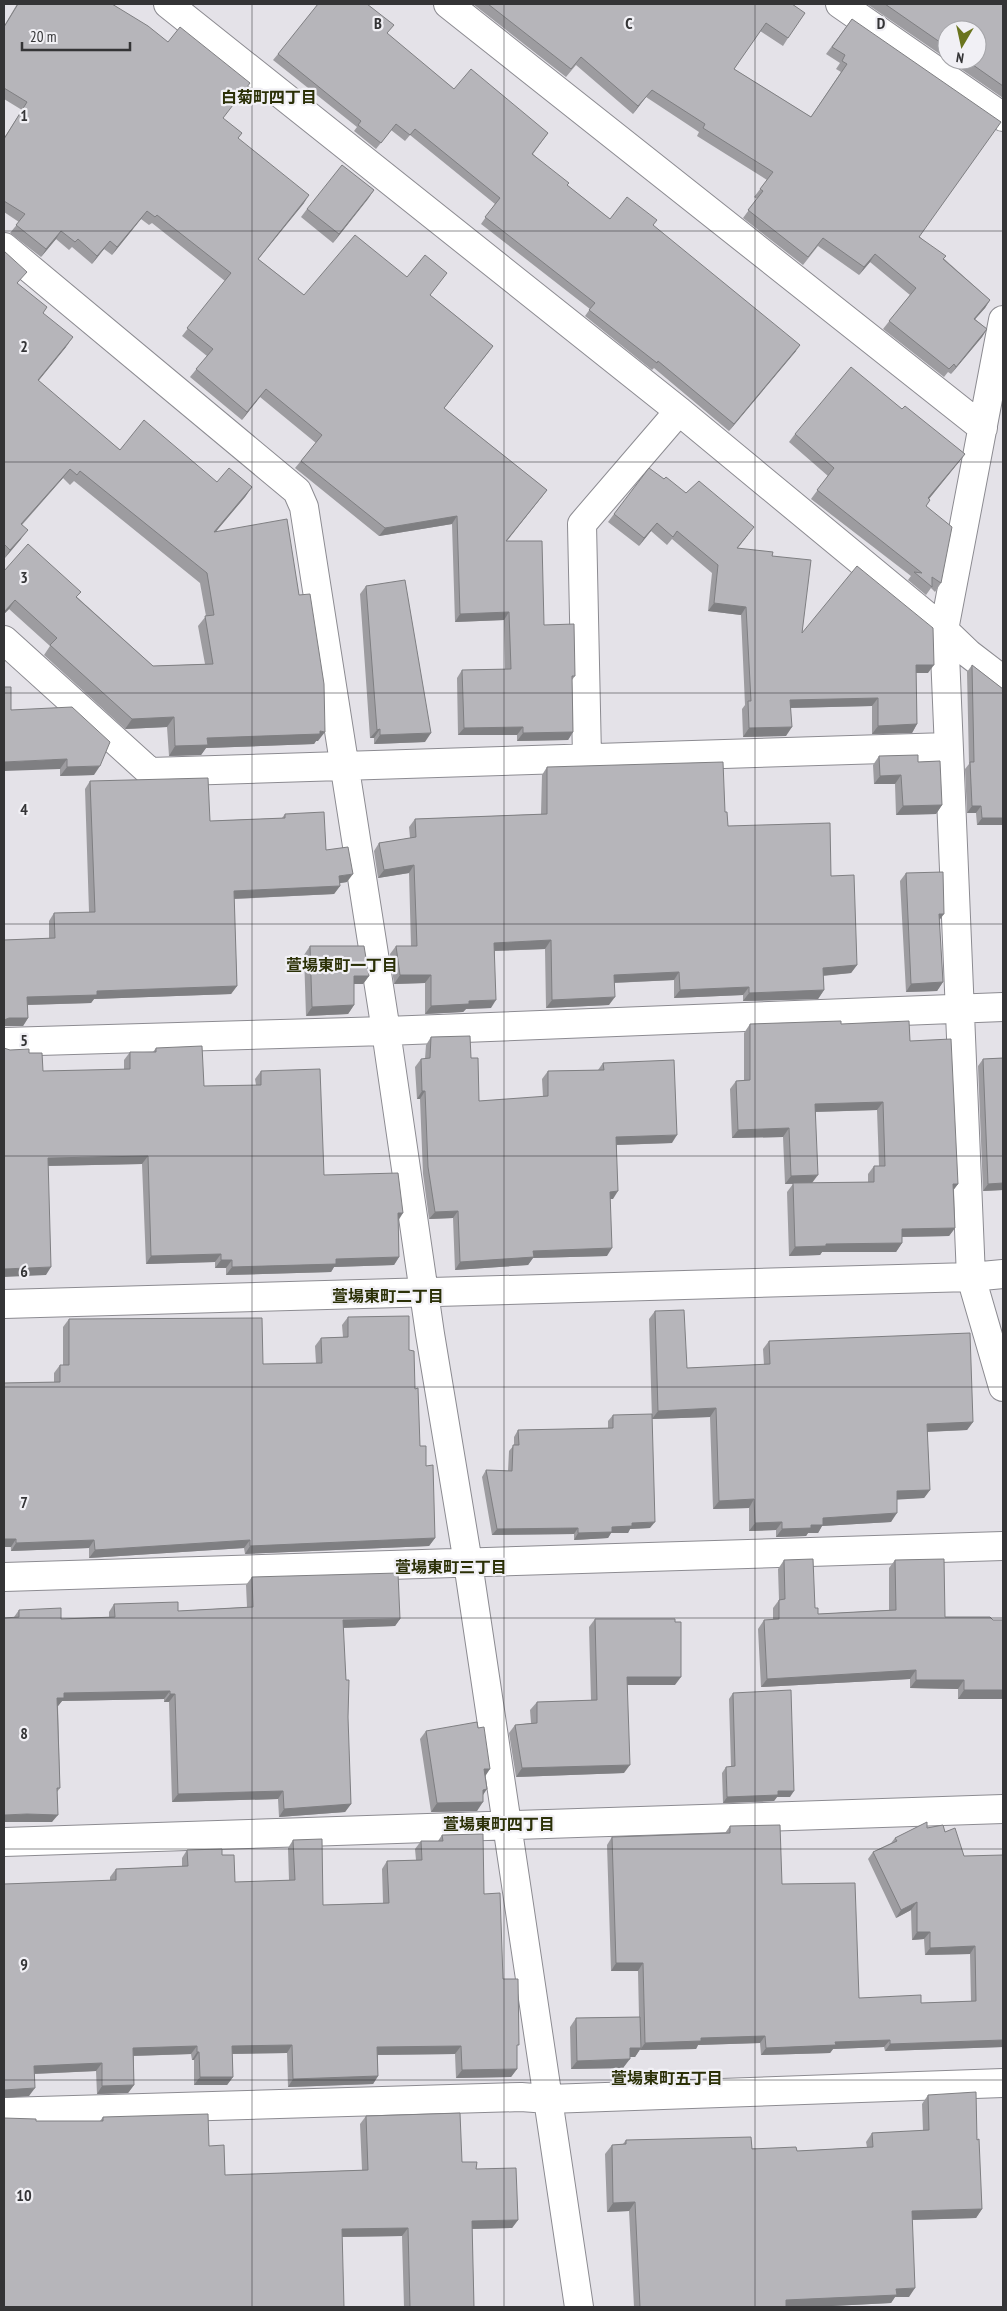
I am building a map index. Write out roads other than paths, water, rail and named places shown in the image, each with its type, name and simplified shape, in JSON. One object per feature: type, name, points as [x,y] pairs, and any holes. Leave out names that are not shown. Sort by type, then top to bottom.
[{"type":"street","points":[[168,4],[679,411],[944,630],[969,654],[1003,680]]},
{"type":"street","points":[[448,4],[983,428]]},
{"type":"street","points":[[840,4],[1003,117]]},
{"type":"street","points":[[4,246],[297,491],[304,506],[386,1031],[424,1292],[468,1564],[579,2307]]},
{"type":"street","points":[[1003,320],[944,630],[971,1277],[1003,1387]]},
{"type":"street","points":[[587,757],[582,524],[679,411]]},
{"type":"street","points":[[4,640],[150,772],[948,747]]},
{"type":"street","points":[[4,1042],[386,1031],[1003,1007]]},
{"type":"street","points":[[4,1304],[971,1277],[1003,1274]]},
{"type":"street","points":[[4,1577],[1003,1546]]},
{"type":"street","points":[[4,1842],[1003,1809]]},
{"type":"street","points":[[4,2112],[521,2097],[548,2099],[1003,2083]]},
{"type":"district","name":"白菊町四丁目","points":[[269,97]]},
{"type":"district","name":"萱場東町一丁目","points":[[342,965]]},
{"type":"district","name":"萱場東町二丁目","points":[[388,1296]]},
{"type":"district","name":"萱場東町三丁目","points":[[451,1567]]},
{"type":"district","name":"萱場東町四丁目","points":[[499,1824]]},
{"type":"district","name":"萱場東町五丁目","points":[[667,2078]]}]
